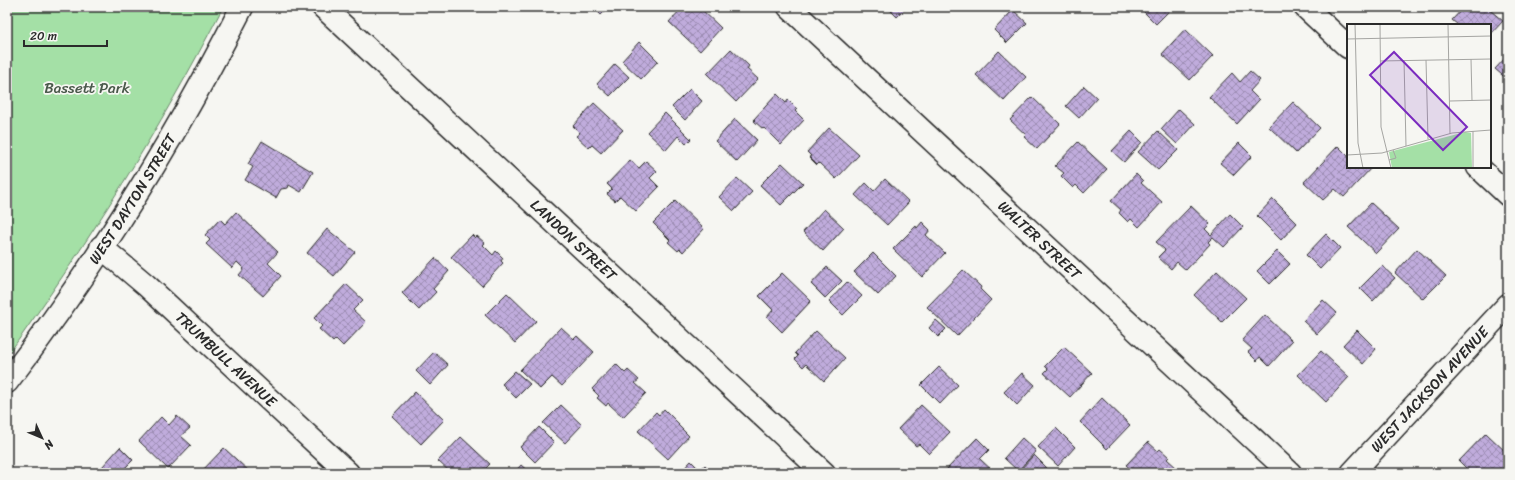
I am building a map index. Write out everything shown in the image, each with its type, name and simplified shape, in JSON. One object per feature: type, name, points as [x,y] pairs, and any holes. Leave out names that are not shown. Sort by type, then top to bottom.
[{"type":"street","name":"WEST DAYTON STREET","points":[[7,382],[57,315],[145,179],[186,111],[242,7]]},
{"type":"street","name":"LANDON STREET","points":[[323,7],[824,473]]},
{"type":"street","name":"WALTER STREET","points":[[789,7],[1290,473]]},
{"type":"street","points":[[1305,7],[1347,46]]},
{"type":"street","points":[[1479,168],[1508,195]]},
{"type":"street","name":"TRUMBULL AVENUE","points":[[101,247],[146,285],[348,473]]},
{"type":"street","name":"WEST JACKSON AVENUE","points":[[1352,473],[1508,305]]},
{"type":"green space","name":"Bassett Park","points":[[7,7],[223,7],[174,97],[121,186],[66,272],[7,356]]},
{"type":"building","points":[[593,7],[609,7],[601,15]]},
{"type":"building","points":[[683,7],[699,7],[721,28],[700,51],[669,22]]},
{"type":"building","points":[[887,7],[907,7],[897,17]]},
{"type":"building","points":[[1139,7],[1173,7],[1156,24]]},
{"type":"building","points":[[1464,7],[1493,7],[1490,10],[1503,21],[1491,34],[1491,24],[1457,24],[1452,20]]},
{"type":"building","points":[[1013,10],[1027,23],[1007,43],[994,30]]},
{"type":"building","points":[[1185,29],[1213,56],[1190,80],[1162,54]]},
{"type":"building","points":[[639,42],[658,61],[641,79],[622,61]]},
{"type":"building","points":[[731,49],[749,66],[747,69],[758,79],[736,102],[707,74]]},
{"type":"building","points":[[999,51],[1026,77],[1004,101],[976,75]]},
{"type":"building","points":[[1508,55],[1508,80],[1495,69]]},
{"type":"building","points":[[615,64],[629,77],[610,96],[597,84]]},
{"type":"building","points":[[1250,71],[1260,80],[1250,91],[1259,100],[1237,124],[1209,97],[1232,73],[1240,82]]},
{"type":"building","points":[[1084,86],[1097,98],[1079,118],[1066,106]]},
{"type":"building","points":[[690,89],[702,101],[685,120],[672,107]]},
{"type":"building","points":[[777,94],[786,103],[788,100],[797,109],[795,111],[804,120],[781,145],[764,128],[763,129],[754,121],[754,119]]},
{"type":"building","points":[[1032,97],[1060,124],[1037,149],[1024,137],[1026,135],[1010,120]]},
{"type":"building","points":[[1293,102],[1320,128],[1296,153],[1269,127]]},
{"type":"building","points":[[594,103],[623,130],[601,153],[592,145],[589,148],[576,136],[580,133],[573,126]]},
{"type":"building","points":[[1179,109],[1195,124],[1177,144],[1161,129]]},
{"type":"building","points":[[665,113],[691,139],[686,144],[678,136],[666,150],[647,132]]},
{"type":"building","points":[[735,119],[757,140],[737,162],[715,141]]},
{"type":"building","points":[[829,128],[859,155],[836,179],[819,163],[817,165],[809,157],[811,156],[807,152]]},
{"type":"building","points":[[1131,131],[1142,142],[1124,162],[1112,151]]},
{"type":"building","points":[[1158,131],[1178,150],[1158,170],[1138,152]]},
{"type":"building","points":[[262,141],[313,172],[301,192],[289,185],[288,188],[281,189],[276,198],[245,180],[253,167],[248,164]]},
{"type":"building","points":[[1078,142],[1107,169],[1084,193],[1076,185],[1073,188],[1061,176],[1064,173],[1055,166]]},
{"type":"building","points":[[1239,143],[1252,156],[1234,175],[1220,163]]},
{"type":"building","points":[[1338,146],[1347,155],[1347,168],[1371,168],[1344,197],[1335,189],[1323,200],[1304,182]]},
{"type":"building","points":[[630,160],[639,168],[646,161],[657,171],[650,178],[659,187],[636,211],[620,196],[615,201],[607,194],[612,189],[607,184]]},
{"type":"building","points":[[782,163],[803,183],[781,205],[760,185]]},
{"type":"building","points":[[1136,174],[1143,181],[1141,183],[1162,202],[1139,227],[1131,219],[1128,222],[1119,213],[1121,210],[1111,201]]},
{"type":"building","points":[[737,178],[752,192],[734,211],[719,197]]},
{"type":"building","points":[[885,179],[909,202],[887,225],[855,195],[866,183],[874,191]]},
{"type":"building","points":[[1273,199],[1297,223],[1281,240],[1257,216]]},
{"type":"building","points":[[675,201],[704,229],[683,252],[680,249],[678,251],[668,242],[670,240],[653,223]]},
{"type":"building","points":[[1371,203],[1399,229],[1376,253],[1348,227]]},
{"type":"building","points":[[1191,206],[1210,224],[1205,229],[1211,235],[1230,214],[1243,227],[1224,247],[1213,237],[1208,242],[1210,244],[1186,270],[1177,262],[1171,269],[1158,257],[1165,250],[1156,242]]},
{"type":"building","points":[[824,209],[844,228],[823,251],[803,232]]},
{"type":"building","points":[[236,212],[278,252],[268,263],[281,276],[263,296],[239,275],[244,269],[237,262],[232,268],[206,244],[210,240],[205,235],[220,219],[225,224]]},
{"type":"building","points":[[922,222],[930,230],[926,235],[945,253],[922,277],[893,249]]},
{"type":"building","points":[[327,229],[355,252],[334,276],[307,253]]},
{"type":"building","points":[[1326,234],[1340,248],[1320,269],[1306,255]]},
{"type":"building","points":[[472,235],[475,238],[477,236],[485,243],[483,245],[493,255],[496,251],[503,258],[501,261],[503,263],[482,286],[451,257]]},
{"type":"building","points":[[1417,249],[1446,276],[1423,299],[1395,273]]},
{"type":"building","points":[[1277,251],[1290,264],[1270,284],[1257,271]]},
{"type":"building","points":[[873,253],[896,276],[878,295],[854,272]]},
{"type":"building","points":[[435,258],[449,271],[433,289],[436,292],[419,310],[402,293]]},
{"type":"building","points":[[1382,266],[1395,278],[1373,301],[1360,288]]},
{"type":"building","points":[[827,267],[842,281],[825,298],[811,284]]},
{"type":"building","points":[[963,270],[981,287],[980,289],[991,300],[957,336],[927,307]]},
{"type":"building","points":[[1217,271],[1246,298],[1222,322],[1194,295]]},
{"type":"building","points":[[782,273],[811,301],[782,332],[767,317],[773,310],[759,296]]},
{"type":"building","points":[[847,282],[862,296],[843,315],[829,301]]},
{"type":"building","points":[[346,284],[363,300],[353,310],[366,322],[343,346],[336,339],[333,342],[319,329],[322,326],[314,318]]},
{"type":"building","points":[[507,293],[536,321],[515,343],[485,315]]},
{"type":"building","points":[[1323,300],[1337,313],[1317,334],[1303,321]]},
{"type":"building","points":[[1265,315],[1292,341],[1269,366],[1260,357],[1257,361],[1248,352],[1252,349],[1242,340]]},
{"type":"building","points":[[936,320],[946,329],[938,337],[929,328]]},
{"type":"building","points":[[561,327],[574,339],[577,336],[594,352],[562,386],[552,377],[540,389],[520,370]]},
{"type":"building","points":[[1357,330],[1376,349],[1363,364],[1343,345]]},
{"type":"building","points":[[816,331],[845,358],[824,381],[806,364],[803,367],[795,359],[798,356],[795,353]]},
{"type":"building","points":[[1064,347],[1092,373],[1070,397],[1044,373],[1048,369],[1045,366]]},
{"type":"building","points":[[1321,351],[1349,377],[1326,402],[1298,375]]},
{"type":"building","points":[[434,352],[448,365],[430,385],[416,371]]},
{"type":"building","points":[[616,364],[625,373],[628,370],[639,380],[635,383],[646,393],[623,417],[608,403],[606,406],[597,398],[599,396],[592,389]]},
{"type":"building","points":[[939,367],[958,385],[940,404],[921,385]]},
{"type":"building","points":[[515,371],[530,384],[516,398],[502,384]]},
{"type":"building","points":[[1022,373],[1035,385],[1017,405],[1004,392]]},
{"type":"building","points":[[415,392],[444,420],[421,444],[392,416]]},
{"type":"building","points":[[1102,398],[1130,425],[1107,449],[1080,422]]},
{"type":"building","points":[[561,405],[582,425],[565,443],[543,423]]},
{"type":"building","points":[[921,405],[950,432],[929,454],[919,444],[916,446],[898,429]]},
{"type":"building","points":[[664,409],[689,436],[668,459],[638,431],[656,412],[659,415]]},
{"type":"building","points":[[177,416],[190,428],[181,436],[191,445],[168,469],[139,441],[161,417],[169,425]]},
{"type":"building","points":[[539,427],[554,442],[535,462],[520,447]]},
{"type":"building","points":[[1056,428],[1075,447],[1058,466],[1038,447]]},
{"type":"building","points":[[1486,433],[1508,454],[1508,473],[1471,473],[1459,461]]},
{"type":"building","points":[[461,437],[490,464],[481,473],[451,473],[438,461]]},
{"type":"building","points":[[977,438],[989,450],[980,459],[995,473],[949,473],[946,470]]},
{"type":"building","points":[[1022,438],[1036,451],[1018,471],[1004,458]]},
{"type":"building","points":[[1148,442],[1158,451],[1160,449],[1169,457],[1167,459],[1177,468],[1172,473],[1135,473],[1126,465]]},
{"type":"building","points":[[120,447],[133,460],[120,473],[109,473],[102,467]]},
{"type":"building","points":[[224,448],[251,473],[200,473]]},
{"type":"building","points":[[1034,455],[1046,467],[1041,473],[1017,473]]},
{"type":"building","points":[[691,461],[700,470],[705,465],[713,473],[680,473]]},
{"type":"building","points":[[521,465],[530,473],[514,473]]}]
